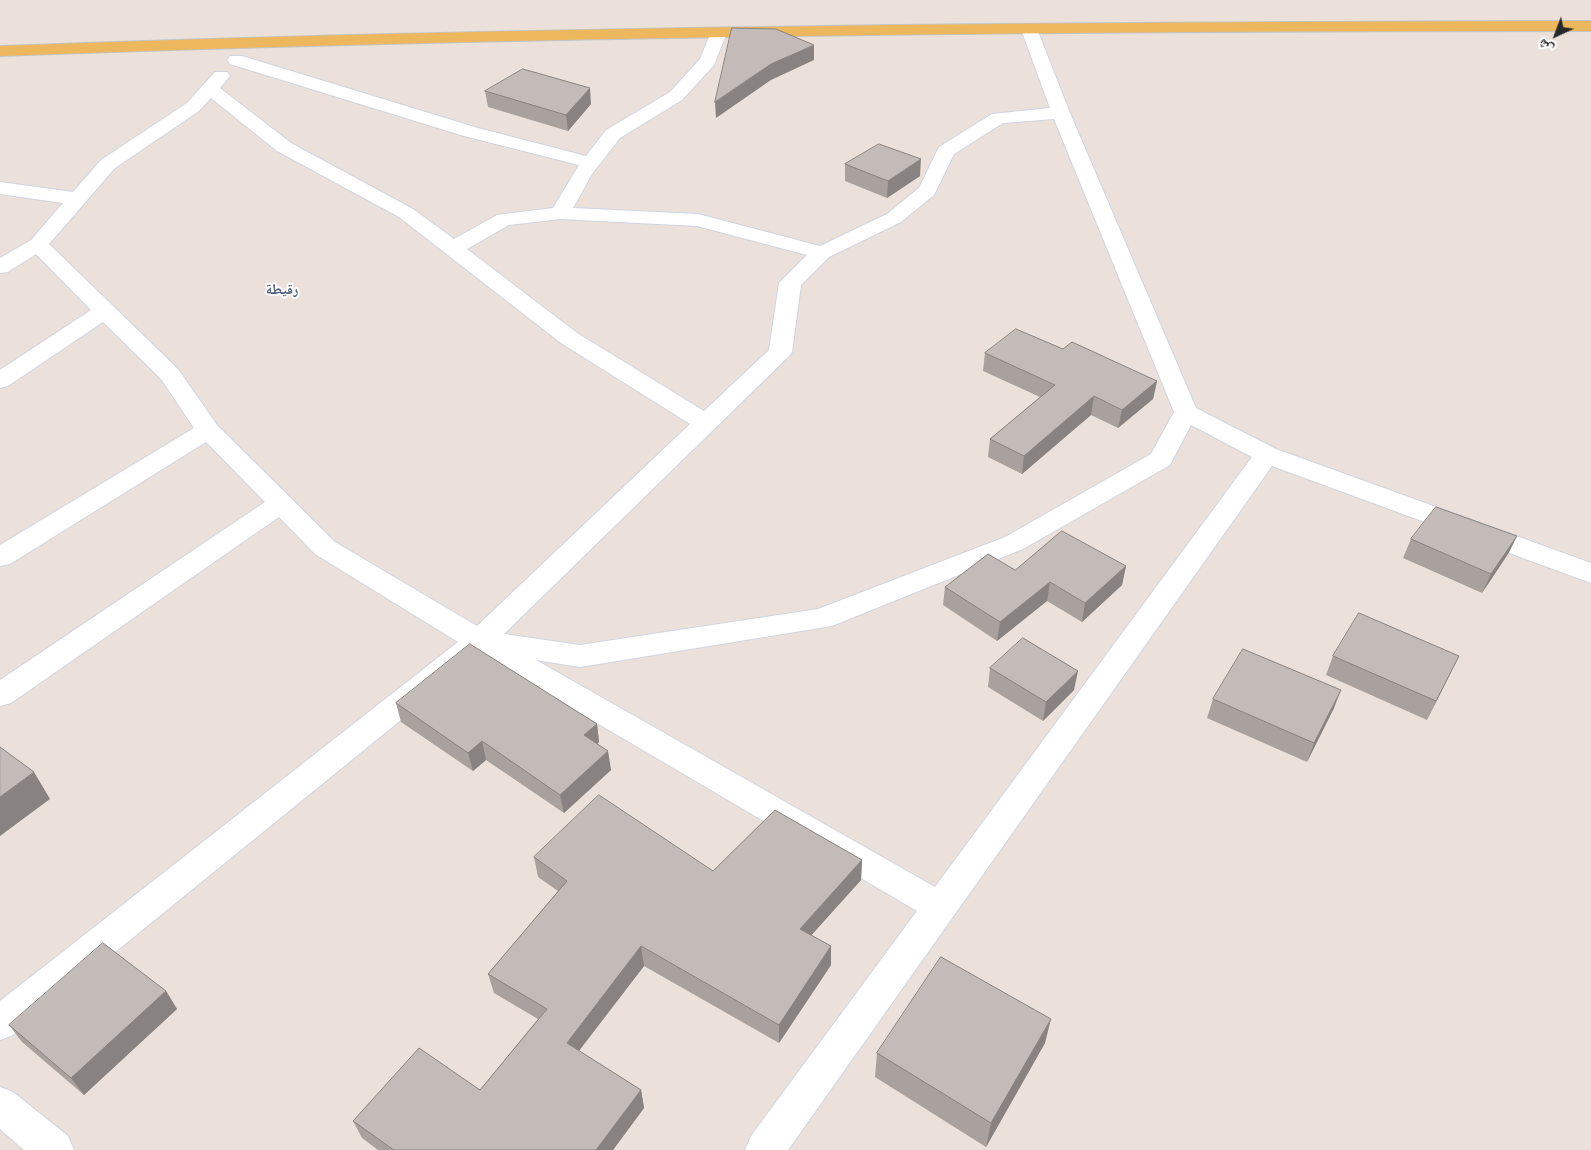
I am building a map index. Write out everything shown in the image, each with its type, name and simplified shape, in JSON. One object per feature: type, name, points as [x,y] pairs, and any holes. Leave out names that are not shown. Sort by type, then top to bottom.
[{"type":"main road","points":[[0,51],[255,40],[719,32],[1140,26],[1591,26]]},
{"type":"street","points":[[1028,29],[1061,113],[1186,412],[1267,455],[1591,573]]},
{"type":"street","points":[[560,213],[613,134],[676,96],[708,61],[719,32]]},
{"type":"street","points":[[0,267],[38,244],[108,164],[193,107],[255,40]]},
{"type":"street","points":[[236,60],[471,132],[592,163]]},
{"type":"street","points":[[210,88],[284,147],[406,213],[569,338],[706,423]]},
{"type":"street","points":[[0,1023],[480,641],[780,352],[790,283],[822,253],[894,218],[928,191],[946,150],[998,118],[1061,113]]},
{"type":"street","points":[[0,188],[26,194],[78,198]]},
{"type":"street","points":[[452,249],[504,219],[560,213],[698,220],[822,253]]},
{"type":"street","points":[[38,244],[170,374],[208,430],[325,548],[480,641],[940,907]]},
{"type":"street","points":[[0,381],[104,311]]},
{"type":"street","points":[[480,641],[580,656],[822,619],[1014,543],[1161,459],[1186,412]]},
{"type":"street","points":[[0,557],[208,430]]},
{"type":"street","points":[[765,1150],[1267,455]]},
{"type":"street","points":[[0,695],[282,503]]},
{"type":"street","points":[[0,1105],[54,1150]]},
{"type":"building","points":[[732,28],[776,29],[814,45],[771,64],[715,102]]},
{"type":"building","points":[[523,69],[590,88],[566,115],[485,91]]},
{"type":"building","points":[[879,144],[921,159],[888,181],[845,164]]},
{"type":"building","points":[[1016,329],[1063,349],[1072,342],[1157,381],[1122,410],[1094,396],[1024,456],[990,439],[1055,385],[985,353]]},
{"type":"building","points":[[1436,507],[1517,536],[1491,574],[1411,539]]},
{"type":"building","points":[[1062,531],[1126,566],[1085,603],[1050,582],[1000,622],[945,587],[988,554],[1015,570]]},
{"type":"building","points":[[1359,613],[1459,656],[1436,701],[1333,656]]},
{"type":"building","points":[[1023,638],[1078,671],[1046,702],[990,668]]},
{"type":"building","points":[[470,644],[597,724],[584,735],[608,751],[560,795],[482,741],[468,753],[396,703]]},
{"type":"building","points":[[1243,649],[1341,690],[1314,743],[1213,699]]},
{"type":"building","points":[[0,747],[34,772],[0,797]]},
{"type":"building","points":[[599,795],[713,871],[775,810],[862,860],[800,929],[831,946],[779,1025],[641,946],[567,1043],[641,1090],[596,1150],[394,1150],[353,1121],[419,1048],[480,1090],[547,1009],[488,974],[567,881],[534,857]]},
{"type":"building","points":[[103,943],[166,991],[71,1078],[9,1025]]},
{"type":"building","points":[[941,957],[1051,1019],[991,1123],[877,1053]]},
{"type":"district","name":"رقيطة","points":[[282,290]]}]
